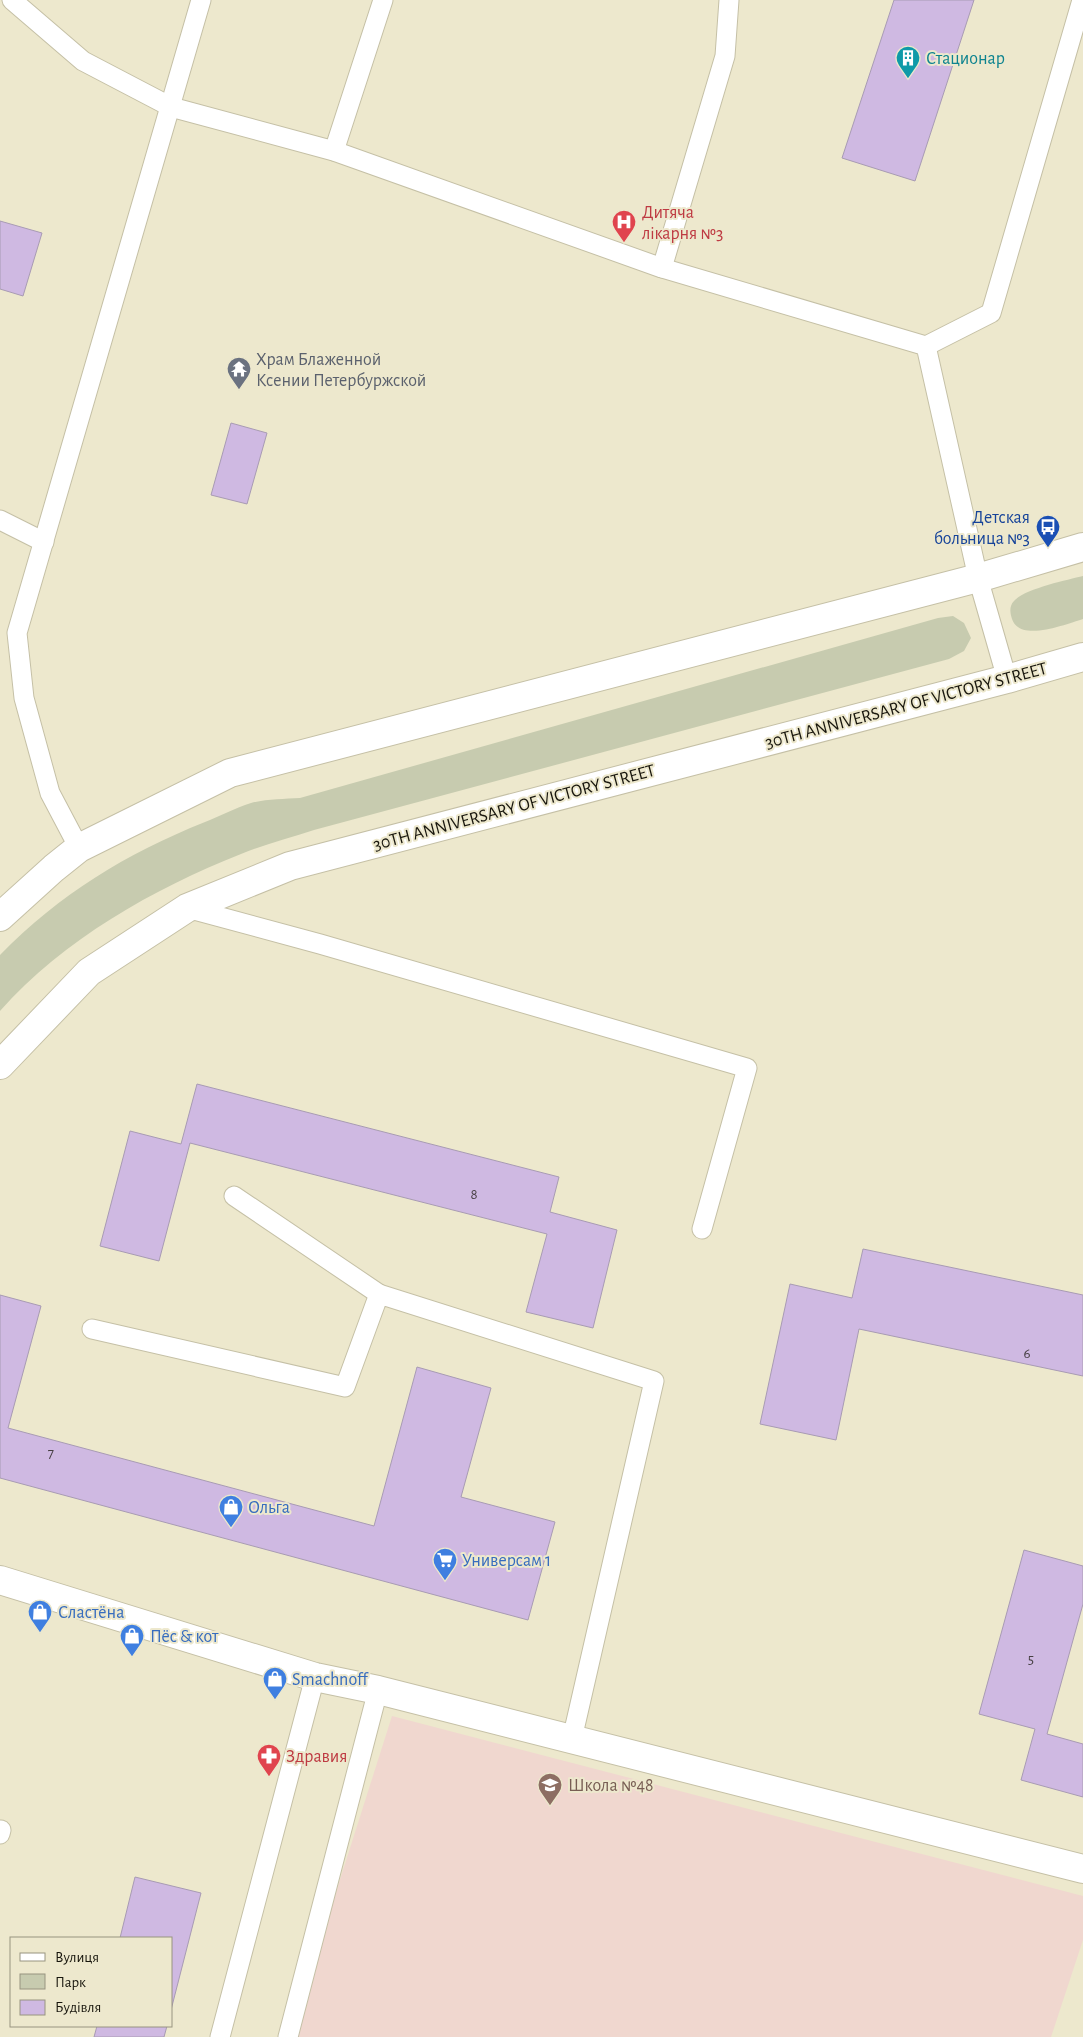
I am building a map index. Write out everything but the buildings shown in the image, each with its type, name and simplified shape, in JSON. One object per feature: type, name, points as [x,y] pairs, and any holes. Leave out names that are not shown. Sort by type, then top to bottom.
[{"type":"street","points":[[0,917],[79,848],[230,773],[978,578],[1083,547]]},
{"type":"street","name":"30TH ANNIVERSARY OF VICTORY STREET","points":[[0,1065],[89,972],[186,908],[290,866],[1007,679],[1083,657]]},
{"type":"street","points":[[0,1580],[315,1677],[378,1690],[1083,1869]]},
{"type":"lane","points":[[12,0],[83,61],[171,107],[334,151],[662,268],[926,346],[991,313],[1082,0]]},
{"type":"lane","points":[[79,848],[50,793],[24,698],[17,633],[201,0]]},
{"type":"lane","points":[[334,151],[383,0]]},
{"type":"lane","points":[[662,268],[725,56],[729,0]]},
{"type":"lane","points":[[926,346],[978,578],[1007,679]]},
{"type":"lane","points":[[0,520],[44,542]]},
{"type":"lane","points":[[186,908],[320,944],[747,1068],[702,1229]]},
{"type":"lane","points":[[234,1196],[379,1294],[654,1381],[572,1739]]},
{"type":"lane","points":[[92,1329],[345,1386],[379,1294]]},
{"type":"lane","points":[[220,2037],[315,1677]]},
{"type":"lane","points":[[288,2037],[378,1690]]},
{"type":"shaded area","name":"Школа №48","points":[[392,1716],[1083,1896],[1083,1940],[1051,2037],[290,2037]]},
{"type":"green space","points":[[1083,576],[1083,619],[1055,628],[1033,631],[1024,630],[1017,626],[1012,619],[1011,605],[1019,597],[1046,586]]},
{"type":"green space","points":[[953,616],[964,623],[971,638],[964,651],[949,659],[314,830],[241,854],[175,883],[143,900],[81,939],[25,985],[0,1011],[0,955],[46,913],[121,862],[176,834],[245,805],[275,799],[300,798],[938,618]]},
{"type":"place","name":"Стационар","points":[[908,79]]},
{"type":"place","name":"Дитяча лікарня №3","points":[[624,243]]},
{"type":"place","name":"Храм Блаженной Ксении Петербуржской","points":[[239,390]]},
{"type":"place","name":"Детская больница №3","points":[[1048,548]]},
{"type":"place","name":"Ольга","points":[[231,1528]]},
{"type":"place","name":"Универсам 1","points":[[445,1581]]},
{"type":"place","name":"Сластёна","points":[[40,1633]]},
{"type":"place","name":"Пёс & кот","points":[[132,1657]]},
{"type":"place","name":"Smachnoff","points":[[275,1700]]},
{"type":"place","name":"Здравия","points":[[269,1777]]},
{"type":"place","name":"Школа №48","points":[[550,1806]]}]
